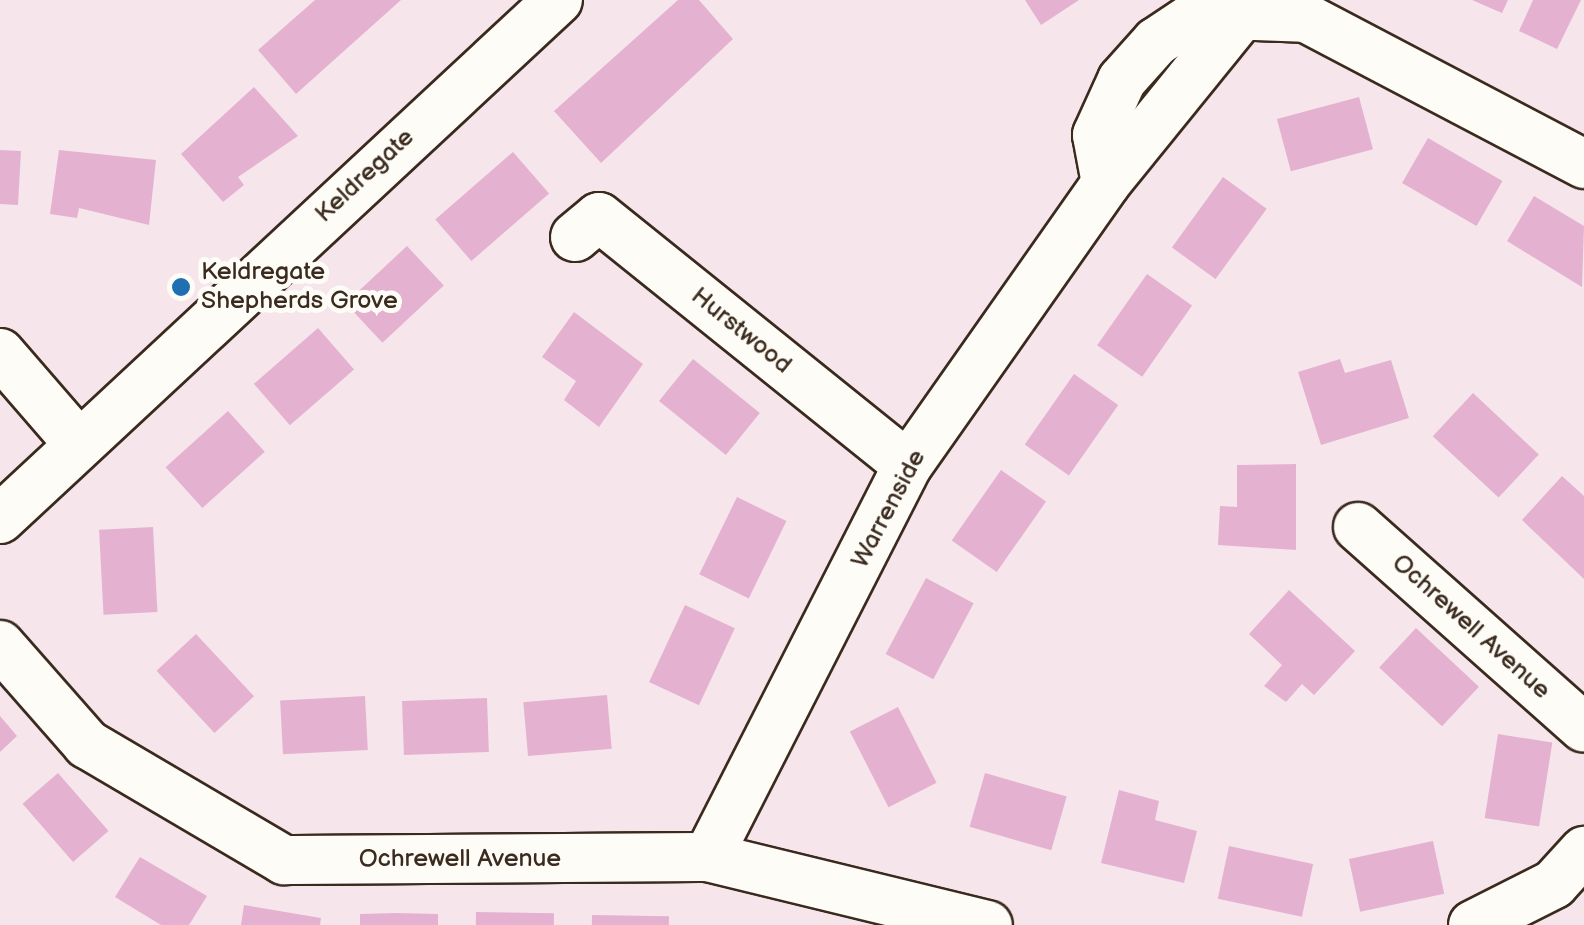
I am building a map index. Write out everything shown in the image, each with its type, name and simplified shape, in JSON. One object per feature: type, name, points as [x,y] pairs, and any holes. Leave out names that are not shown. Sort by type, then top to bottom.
[{"type":"street","name":"Keldregate","points":[[0,519],[558,0]]},
{"type":"street","name":"Warrenside","points":[[708,858],[908,465],[1106,183],[1246,10],[1306,18],[1584,164]]},
{"type":"street","name":"Hurstwood","points":[[575,237],[599,216],[908,465]]},
{"type":"street","points":[[0,353],[78,443]]},
{"type":"street","name":"Ochrewell Avenue","points":[[1358,526],[1584,728]]},
{"type":"street","name":"Ochrewell Avenue","points":[[0,645],[87,744],[284,860],[708,858],[988,925]]},
{"type":"street","points":[[1473,925],[1554,884],[1584,851]]},
{"type":"building","points":[[315,0],[401,0],[296,94],[258,50]]},
{"type":"building","points":[[678,0],[699,0],[733,39],[601,163],[554,111]]},
{"type":"building","points":[[1025,0],[1079,0],[1041,25]]},
{"type":"building","points":[[1472,0],[1508,0],[1502,13]]},
{"type":"building","points":[[1533,0],[1581,0],[1557,49],[1519,31]]},
{"type":"building","points":[[254,87],[298,136],[238,177],[244,185],[223,202],[181,154]]},
{"type":"building","points":[[1359,97],[1373,149],[1291,171],[1277,119]]},
{"type":"building","points":[[1428,138],[1502,181],[1476,226],[1402,183]]},
{"type":"building","points":[[0,150],[21,151],[18,205],[0,204]]},
{"type":"building","points":[[59,150],[156,160],[149,225],[79,208],[77,218],[50,214]]},
{"type":"building","points":[[513,152],[549,194],[471,261],[435,220]]},
{"type":"building","points":[[1223,177],[1267,209],[1216,279],[1172,247]]},
{"type":"building","points":[[1534,196],[1584,226],[1582,287],[1507,241]]},
{"type":"building","points":[[407,246],[444,285],[382,343],[346,303]]},
{"type":"building","points":[[1147,274],[1192,306],[1142,377],[1097,345]]},
{"type":"building","points":[[574,312],[643,364],[599,427],[564,400],[576,381],[542,357]]},
{"type":"building","points":[[318,328],[354,370],[290,425],[254,384]]},
{"type":"building","points":[[693,359],[760,413],[726,455],[659,401]]},
{"type":"building","points":[[1340,359],[1345,373],[1391,360],[1409,418],[1321,445],[1298,372]]},
{"type":"building","points":[[1074,374],[1118,405],[1069,475],[1025,444]]},
{"type":"building","points":[[1473,393],[1539,454],[1499,498],[1433,436]]},
{"type":"building","points":[[228,411],[265,452],[202,508],[166,467]]},
{"type":"building","points":[[1296,464],[1296,550],[1218,545],[1220,506],[1237,507],[1237,465]]},
{"type":"building","points":[[1001,470],[1046,502],[997,572],[952,540]]},
{"type":"building","points":[[1562,476],[1584,496],[1584,579],[1522,520]]},
{"type":"building","points":[[737,497],[786,521],[749,598],[699,574]]},
{"type":"building","points":[[153,527],[157,612],[104,615],[99,530]]},
{"type":"building","points":[[926,578],[974,603],[933,679],[886,654]]},
{"type":"building","points":[[1289,590],[1355,651],[1314,695],[1302,684],[1286,702],[1264,686],[1282,665],[1249,634]]},
{"type":"building","points":[[685,605],[735,628],[699,705],[649,682]]},
{"type":"building","points":[[1416,628],[1479,687],[1442,726],[1379,667]]},
{"type":"building","points":[[196,634],[254,696],[214,733],[157,671]]},
{"type":"building","points":[[607,695],[612,749],[528,756],[523,702]]},
{"type":"building","points":[[365,696],[368,750],[283,754],[280,700]]},
{"type":"building","points":[[487,698],[489,752],[404,755],[402,701]]},
{"type":"building","points":[[898,707],[937,783],[888,807],[850,732]]},
{"type":"building","points":[[0,716],[17,736],[0,752]]},
{"type":"building","points":[[1498,734],[1552,743],[1539,827],[1485,818]]},
{"type":"building","points":[[58,773],[109,831],[73,862],[23,804]]},
{"type":"building","points":[[985,773],[1067,796],[1051,850],[970,827]]},
{"type":"building","points":[[1119,790],[1159,801],[1155,820],[1197,831],[1184,883],[1101,863]]},
{"type":"building","points":[[1433,841],[1444,894],[1360,912],[1349,859]]},
{"type":"building","points":[[1229,846],[1313,864],[1302,917],[1218,899]]},
{"type":"building","points":[[140,857],[207,896],[189,925],[161,925],[115,897]]},
{"type":"building","points":[[244,905],[321,918],[320,925],[241,925]]},
{"type":"building","points":[[476,912],[554,913],[554,925],[476,925]]},
{"type":"building","points":[[360,914],[438,914],[438,925],[360,925]]},
{"type":"building","points":[[592,915],[669,916],[669,925],[592,925]]},
{"type":"place","name":"Keldregate Shepherds Grove","points":[[181,287]]}]
